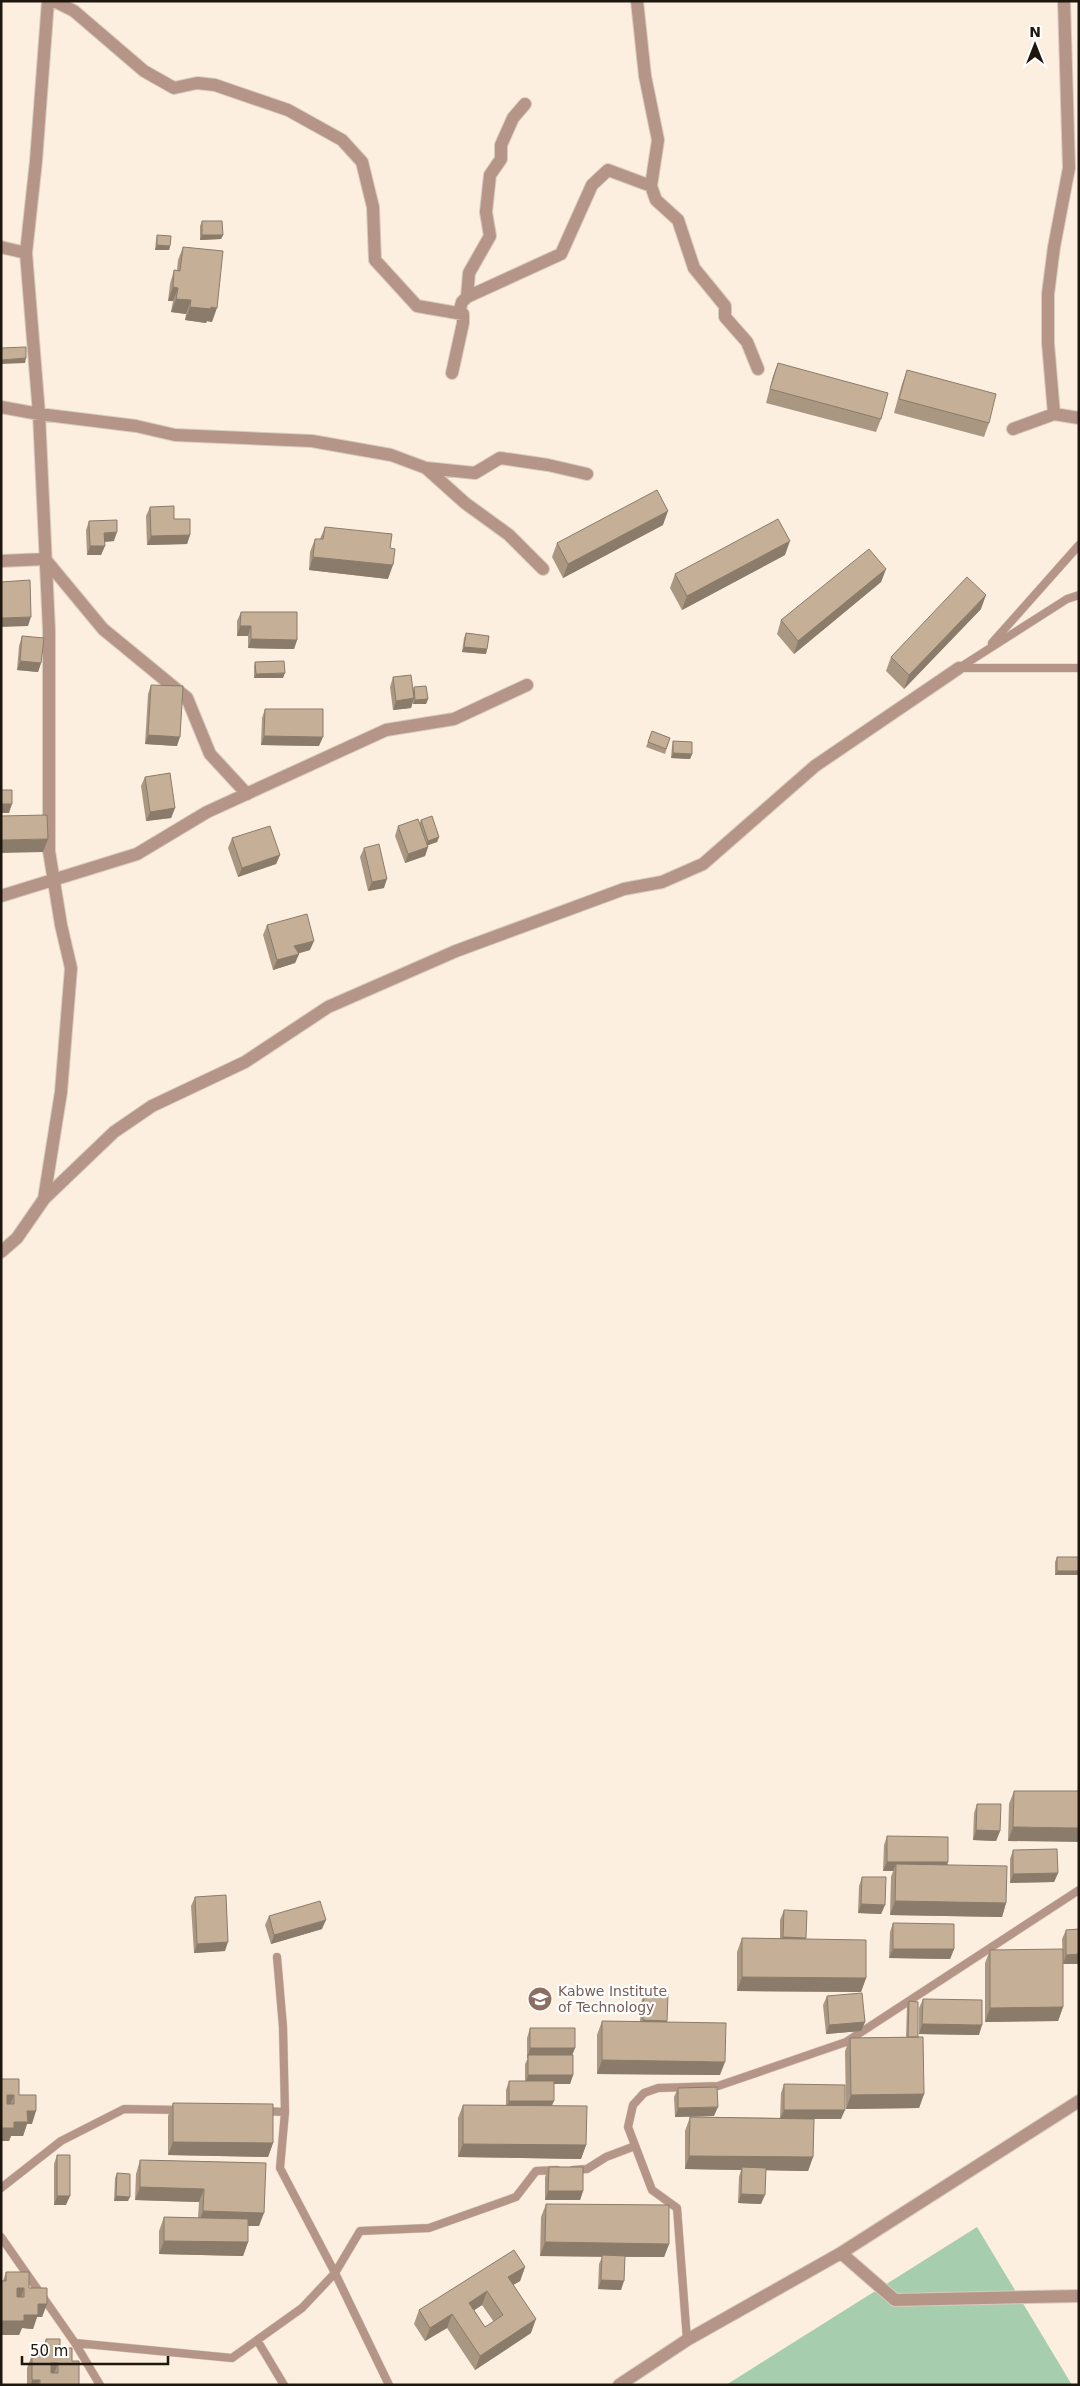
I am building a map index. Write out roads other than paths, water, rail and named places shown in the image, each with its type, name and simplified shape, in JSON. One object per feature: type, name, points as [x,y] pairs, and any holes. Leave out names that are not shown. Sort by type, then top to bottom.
[{"type":"street","points":[[44,1199],[62,1092],[71,968],[49,850],[48,630],[39,414],[26,253],[36,161],[48,1]]},
{"type":"street","points":[[54,1],[74,11],[144,71],[174,88],[197,83],[215,86],[288,110],[342,140],[362,162],[373,207],[375,260],[417,306],[463,314],[463,323],[452,373]]},
{"type":"street","points":[[636,1],[645,76],[658,140],[651,186],[656,200],[678,220],[694,268],[726,306],[726,317],[747,342],[758,369]]},
{"type":"street","points":[[1054,414],[1048,343],[1048,294],[1054,246],[1069,168],[1064,1]]},
{"type":"street","points":[[467,297],[469,273],[490,236],[486,212],[490,175],[501,159],[501,145],[513,118],[525,104]]},
{"type":"street","points":[[459,314],[462,302],[467,297],[561,254],[592,185],[608,170],[651,186]]},
{"type":"street","points":[[1,247],[26,253]]},
{"type":"street","points":[[1,407],[39,414],[136,426],[175,435],[312,441],[391,455],[426,468],[475,473],[500,458],[548,465],[588,474]]},
{"type":"street","points":[[1013,429],[1054,414],[1079,418]]},
{"type":"street","points":[[426,468],[466,503],[509,535],[543,569]]},
{"type":"street","points":[[1,561],[45,559]]},
{"type":"street","points":[[45,559],[103,629],[187,698],[210,754],[247,794]]},
{"type":"street","points":[[1,1252],[17,1238],[44,1199],[114,1132],[152,1106],[245,1062],[328,1007],[456,951],[624,889],[662,882],[703,864],[815,766],[959,668]]},
{"type":"street","points":[[1,896],[137,854],[207,812],[386,730],[454,719],[527,685]]},
{"type":"street","points":[[619,2385],[687,2340],[840,2253],[1079,2101]]},
{"type":"street","points":[[840,2253],[895,2300],[1079,2296]]},
{"type":"lane","points":[[986,650],[1079,545]]},
{"type":"lane","points":[[959,668],[1067,599],[1079,595]]},
{"type":"lane","points":[[959,668],[1079,668]]},
{"type":"lane","points":[[687,2340],[677,2208],[652,2190],[628,2127],[632,2105],[644,2093],[658,2088],[718,2086],[846,2042],[1079,1890]]},
{"type":"lane","points":[[277,1957],[283,2027],[285,2112],[280,2168],[335,2273],[389,2385]]},
{"type":"lane","points":[[1,2188],[61,2141],[124,2109],[190,2110]]},
{"type":"lane","points":[[257,2111],[285,2112]]},
{"type":"lane","points":[[75,2343],[232,2358],[302,2308],[335,2273],[360,2231],[429,2228],[516,2197],[536,2171],[588,2169],[606,2156],[635,2146]]},
{"type":"lane","points":[[1,2237],[75,2343],[100,2385]]},
{"type":"lane","points":[[258,2340],[284,2385]]},
{"type":"place","name":"Kabwe Institute of Technology","points":[[540,1999]]}]
